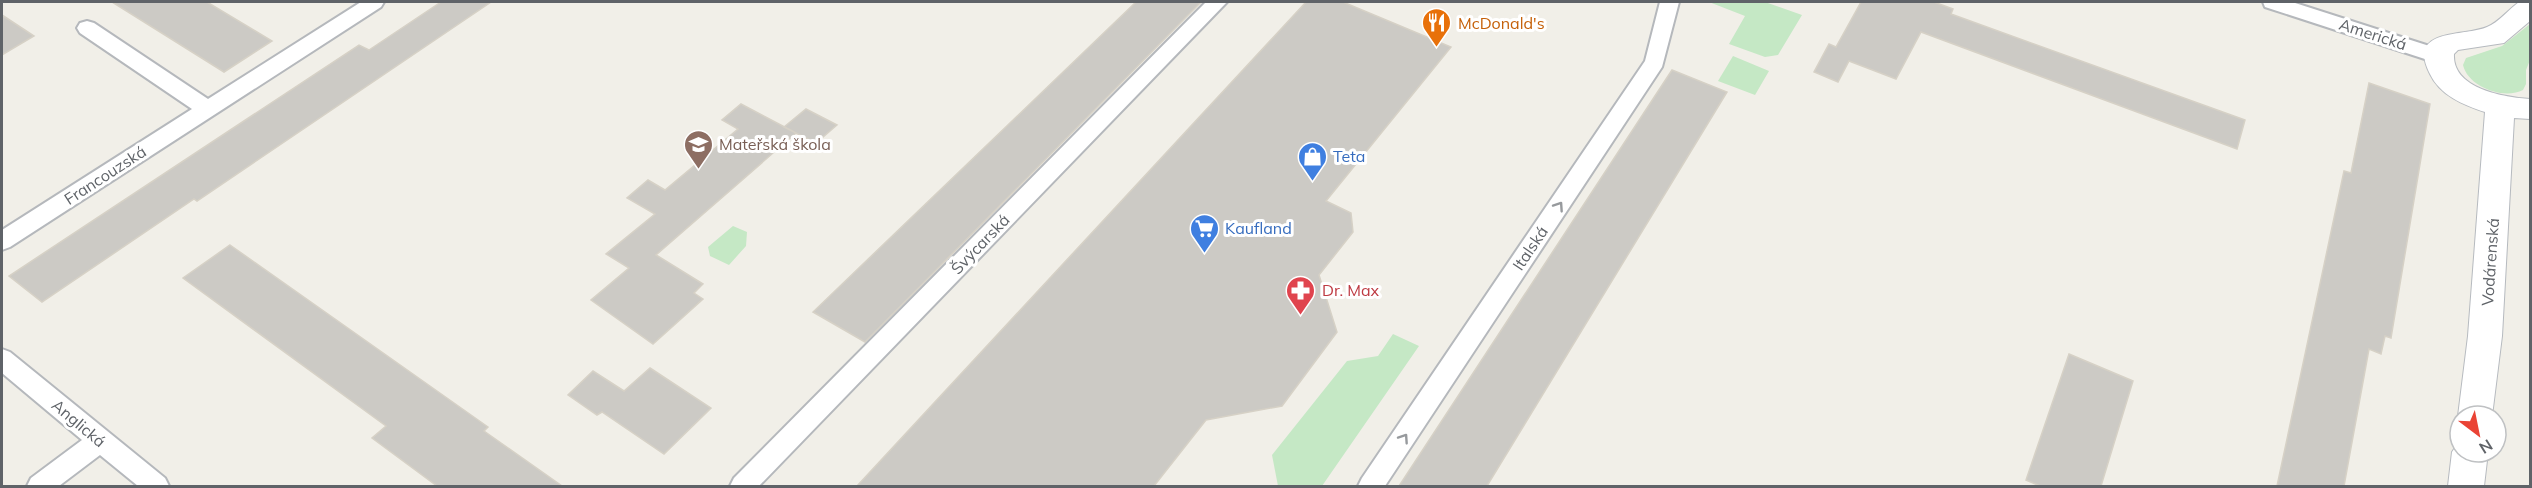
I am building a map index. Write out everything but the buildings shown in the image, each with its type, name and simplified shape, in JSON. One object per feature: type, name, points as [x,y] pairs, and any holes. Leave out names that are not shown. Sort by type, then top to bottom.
[{"type":"street","name":"Francouzská","points":[[2,241],[374,2]]},
{"type":"street","name":"Italská","points":[[1371,486],[1655,62],[1669,2]]},
{"type":"street","name":"Americká","points":[[2272,2],[2438,56]]},
{"type":"street","name":"Švýcarská","points":[[743,486],[1211,7]]},
{"type":"street","points":[[2515,108],[2480,100],[2454,85],[2443,72],[2438,56],[2440,50],[2449,43],[2494,36],[2530,7]]},
{"type":"street","points":[[87,28],[208,108]]},
{"type":"street","name":"Vodárenská","points":[[2476,404],[2515,108]]},
{"type":"street","name":"Anglická","points":[[2,359],[156,486]]},
{"type":"street","points":[[40,486],[100,440]]},
{"type":"street","points":[[2466,486],[2469,464]]},
{"type":"green space","points":[[1709,2],[1765,2],[1802,15],[1778,55],[1765,57],[1729,44],[1745,16]]},
{"type":"green space","points":[[2530,24],[2530,60],[2523,90],[2515,93],[2497,92],[2488,90],[2472,80],[2463,65],[2466,58],[2502,46]]},
{"type":"green space","points":[[1733,56],[1769,71],[1755,95],[1718,81]]},
{"type":"green space","points":[[733,226],[747,232],[746,246],[729,265],[710,256],[708,247]]},
{"type":"green space","points":[[1393,334],[1419,346],[1322,486],[1278,486],[1272,455],[1347,361],[1378,356]]},
{"type":"place","name":"McDonald's","points":[[1437,48]]},
{"type":"place","name":"Mateřská škola","points":[[698,170]]},
{"type":"place","name":"Teta","points":[[1312,182]]},
{"type":"place","name":"Kaufland","points":[[1204,254]]},
{"type":"place","name":"Dr. Max","points":[[1301,316]]}]
